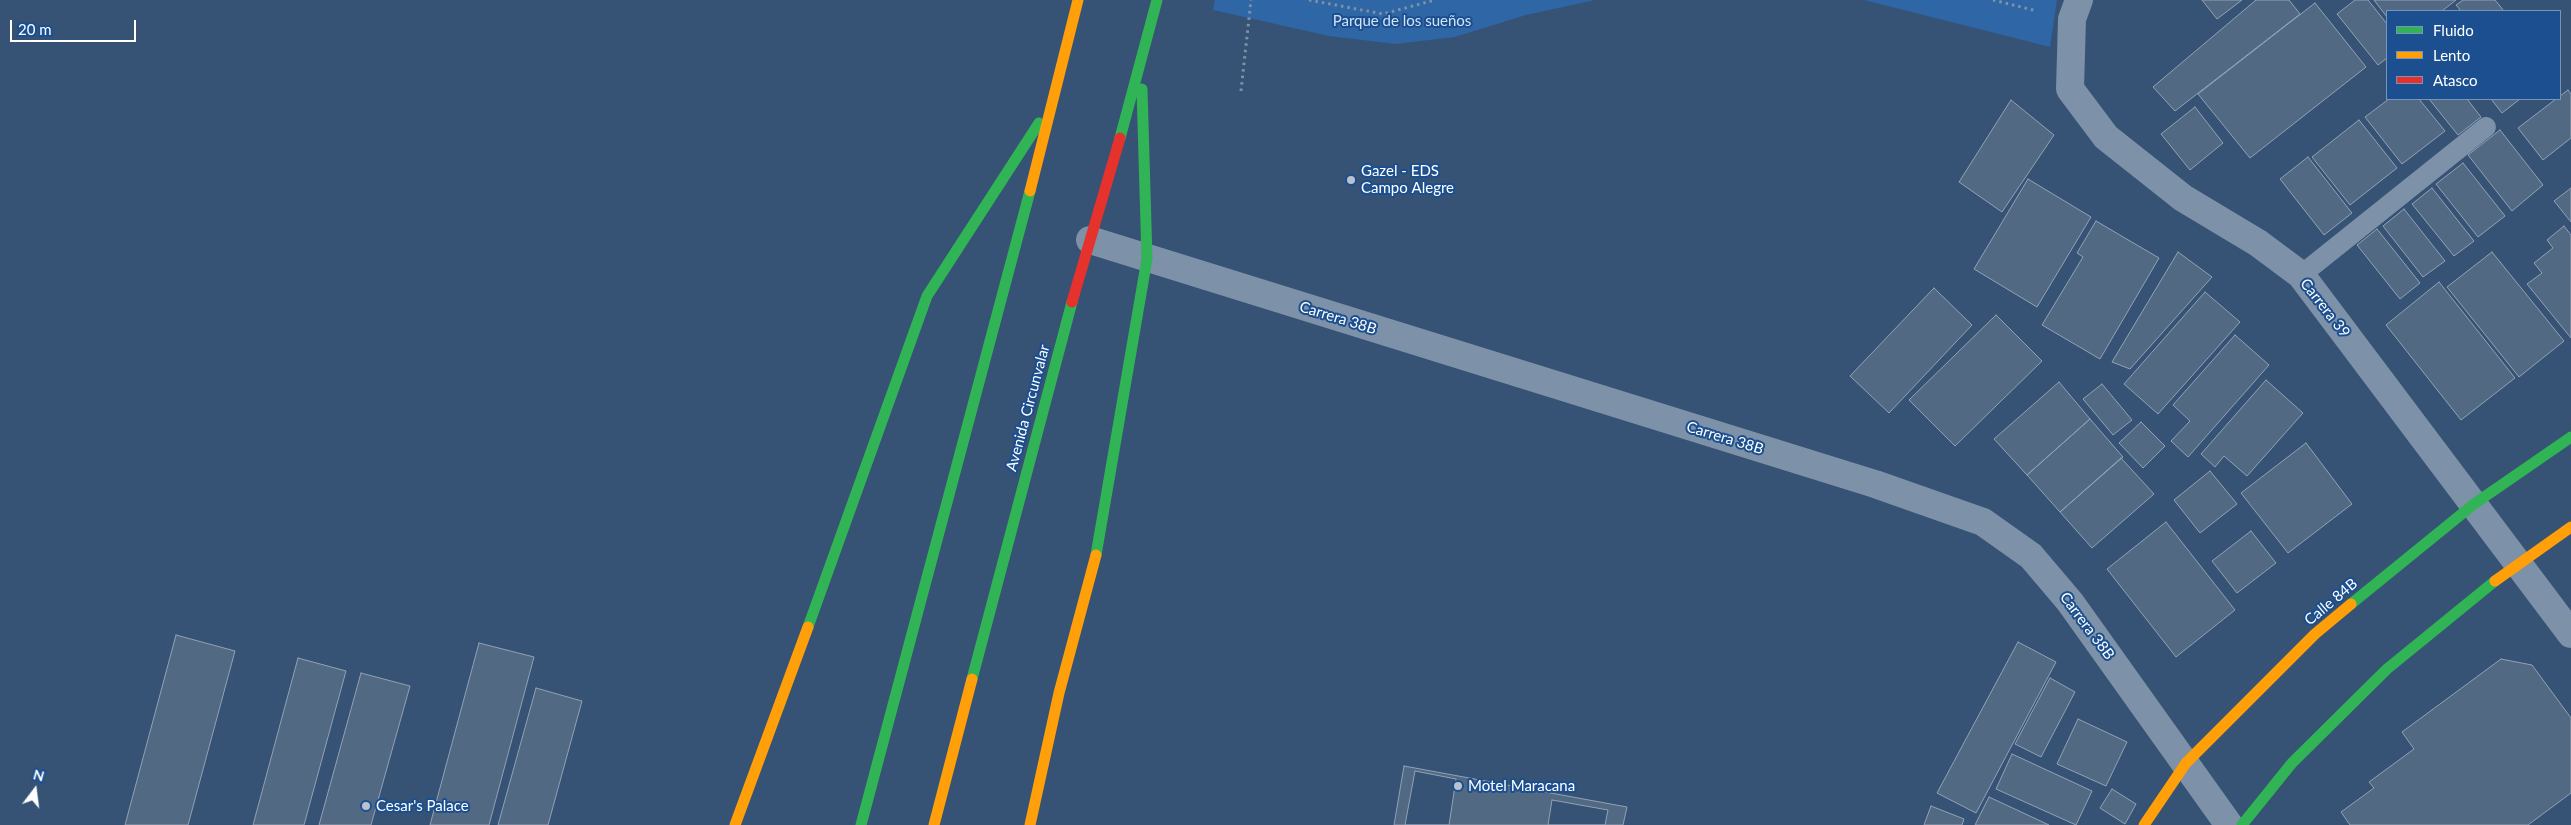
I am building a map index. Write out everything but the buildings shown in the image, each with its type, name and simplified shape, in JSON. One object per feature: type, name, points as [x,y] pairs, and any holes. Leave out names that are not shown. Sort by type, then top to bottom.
[{"type":"main road","points":[[861,825],[1054,101],[1078,0]]},
{"type":"main road","name":"Avenida Circunvalar","points":[[934,825],[1065,325],[1141,66],[1158,0]]},
{"type":"main road","points":[[1030,825],[1059,693],[1096,555],[1147,259],[1141,66]]},
{"type":"main road","points":[[735,825],[765,750],[928,296],[1054,101]]},
{"type":"main road","name":"Calle 84B","points":[[2144,825],[2186,763],[2315,634],[2474,504],[2571,437]]},
{"type":"main road","points":[[2242,825],[2292,763],[2387,669],[2518,563],[2571,527]]},
{"type":"street","name":"Carrera 39","points":[[2076,10],[2070,89],[2106,137],[2184,198],[2258,243],[2301,275],[2571,634]]},
{"type":"street","name":"Carrera 38B","points":[[1090,240],[1875,484],[1983,522],[2031,556],[2070,602],[2229,825]]},
{"type":"lane","points":[[2301,275],[2486,127]]},
{"type":"path","points":[[1241,91],[1251,0]]},
{"type":"path","points":[[1309,0],[1383,14],[1435,0]]},
{"type":"path","points":[[1993,0],[2076,10]]},
{"type":"green space","name":"Parque de los sueños","points":[[1215,0],[1595,0],[1526,15],[1455,37],[1395,44],[1329,36],[1213,10]]},
{"type":"green space","points":[[1864,0],[2057,0],[2050,47]]},
{"type":"traffic: fast","points":[[1120,138],[1157,0]]},
{"type":"traffic: fast","points":[[1096,555],[1147,259],[1142,89]]},
{"type":"traffic: fast","points":[[808,627],[927,296],[1039,123]]},
{"type":"traffic: fast","points":[[861,825],[1030,191]]},
{"type":"traffic: fast","points":[[972,679],[1072,302]]},
{"type":"traffic: fast","points":[[2351,604],[2474,504],[2571,437]]},
{"type":"traffic: fast","points":[[2242,825],[2292,763],[2387,669],[2495,581]]},
{"type":"traffic: slow","points":[[1030,191],[1078,0]]},
{"type":"traffic: slow","points":[[2495,581],[2571,527]]},
{"type":"traffic: slow","points":[[1030,825],[1059,693],[1096,555]]},
{"type":"traffic: slow","points":[[2144,825],[2186,763],[2315,634],[2351,604]]},
{"type":"traffic: slow","points":[[735,825],[808,627]]},
{"type":"traffic: slow","points":[[934,825],[972,679]]},
{"type":"traffic: jam","points":[[1072,302],[1120,138]]},
{"type":"place","name":"Gazel - EDS Campo Alegre","points":[[1351,180]]},
{"type":"place","name":"Motel Maracana","points":[[1458,786]]},
{"type":"place","name":"Cesar's Palace","points":[[366,806]]}]
